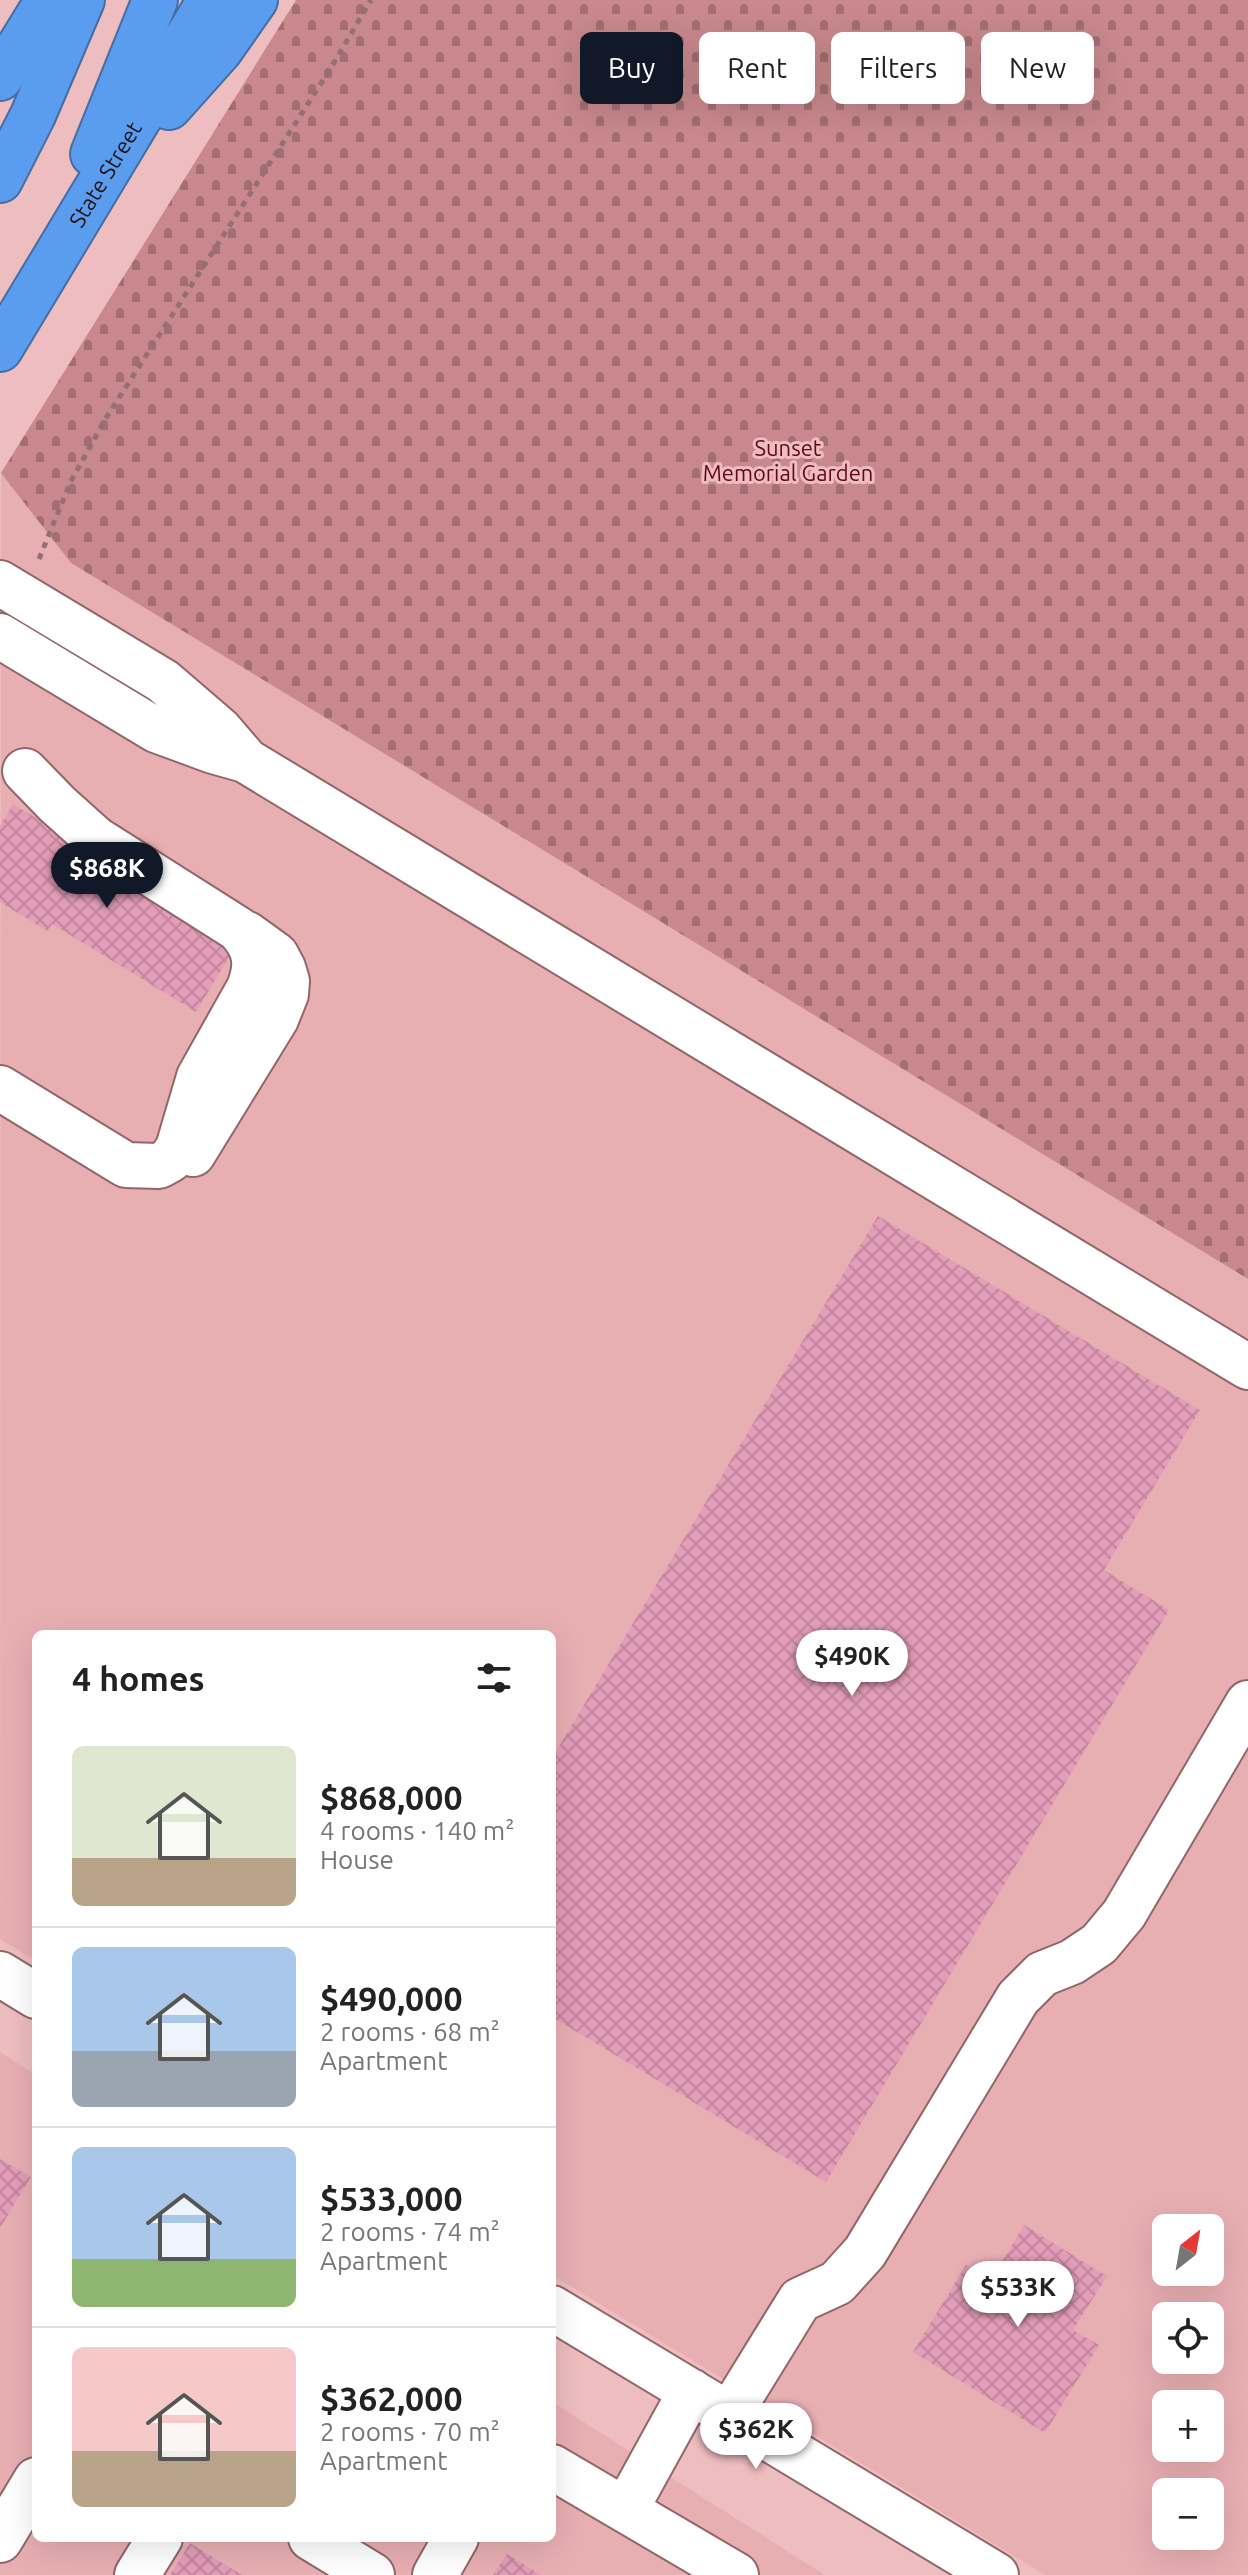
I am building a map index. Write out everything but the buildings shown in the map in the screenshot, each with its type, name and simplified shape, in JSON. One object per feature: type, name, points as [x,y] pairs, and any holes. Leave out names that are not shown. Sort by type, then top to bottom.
[{"type":"highway","points":[[0,78],[48,0]]},
{"type":"highway","points":[[0,180],[33,115],[82,0]]},
{"type":"highway","points":[[41,282],[155,0]]},
{"type":"highway","name":"State Street","points":[[0,349],[210,0]]},
{"type":"highway","points":[[100,183],[220,50],[255,0]]},
{"type":"street","points":[[18,575],[163,681],[220,730],[245,760]]},
{"type":"street","points":[[0,636],[147,726],[174,738],[245,760],[1248,1367]]},
{"type":"street","points":[[0,1088],[126,1165],[159,1166],[170,1160],[178,1148],[199,1077],[255,972],[256,958],[250,941],[238,929],[96,839],[25,771]]},
{"type":"street","points":[[729,2415],[800,2300],[837,2283],[865,2252],[1018,1998],[1042,1974],[1072,1962],[1099,1944],[1124,1914],[1248,1703]]},
{"type":"street","points":[[0,1974],[32,1994]]},
{"type":"street","points":[[556,2310],[996,2575]]},
{"type":"street","points":[[626,2509],[691,2391]]},
{"type":"street","points":[[556,2469],[736,2575]]},
{"type":"street","points":[[137,2575],[158,2542]]},
{"type":"street","points":[[318,2542],[372,2575]]},
{"type":"street","points":[[435,2575],[454,2542]]},
{"type":"path","points":[[18,575],[106,418],[329,71],[371,0]]},
{"type":"shaded area","points":[[1,473],[71,563],[1248,1279],[1248,2575],[1045,2575],[556,2277],[556,1630],[32,1630],[32,1959],[0,1939]]},
{"type":"shaded area","points":[[0,2052],[32,2072],[32,2542],[556,2542],[556,2405],[825,2575],[0,2575]]},
{"type":"green space","name":"Sunset Memorial Garden","points":[[296,0],[1248,0],[1248,1279],[71,563],[1,473]]}]
